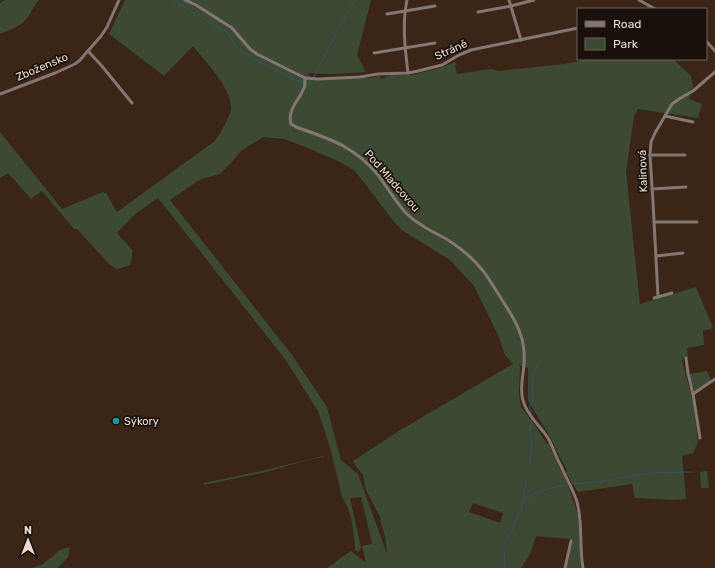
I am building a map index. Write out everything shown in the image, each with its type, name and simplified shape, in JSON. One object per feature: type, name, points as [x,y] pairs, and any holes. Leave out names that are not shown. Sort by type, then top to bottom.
[{"type":"street","name":"Zbožensko","points":[[0,94],[56,73],[70,67],[80,60],[107,27],[119,0]]},
{"type":"street","points":[[185,0],[196,5],[232,28],[250,49],[257,54],[305,78]]},
{"type":"street","points":[[407,0],[405,48],[408,72]]},
{"type":"street","points":[[509,0],[521,40]]},
{"type":"street","points":[[478,12],[534,0]]},
{"type":"street","points":[[639,0],[654,8]]},
{"type":"street","points":[[387,14],[435,6]]},
{"type":"street","name":"Stráně","points":[[305,78],[360,77],[432,68],[442,65],[471,50],[577,28]]},
{"type":"street","points":[[707,42],[715,51]]},
{"type":"street","points":[[374,53],[435,43]]},
{"type":"street","points":[[88,51],[132,103]]},
{"type":"street","name":"Kalinová","points":[[658,297],[650,155],[651,142],[655,132],[672,104],[693,91],[715,72]]},
{"type":"street","name":"Pod Mladcovou","points":[[305,78],[304,87],[291,112],[291,124],[340,144],[355,153],[368,164],[411,218],[449,241],[472,258],[484,272],[512,314],[519,328],[522,339],[524,354],[522,392],[525,406],[548,439],[577,502],[581,521],[583,568]]},
{"type":"street","points":[[665,116],[693,122]]},
{"type":"street","points":[[650,155],[685,155]]},
{"type":"street","points":[[652,189],[686,187]]},
{"type":"street","points":[[654,222],[697,222]]},
{"type":"street","points":[[656,256],[683,253]]},
{"type":"street","points":[[654,298],[672,293]]},
{"type":"street","points":[[686,358],[700,438]]},
{"type":"street","points":[[693,394],[715,379]]},
{"type":"street","points":[[565,568],[570,541]]},
{"type":"green space","points":[[5,0],[39,0],[28,17],[22,23],[0,34],[0,3]]},
{"type":"green space","points":[[125,0],[371,0],[357,55],[366,72],[331,74],[307,73],[313,80],[371,78],[380,76],[381,79],[391,75],[412,75],[437,69],[455,62],[457,64],[455,65],[457,74],[491,69],[499,71],[564,64],[585,60],[674,60],[691,76],[693,87],[689,99],[702,104],[698,118],[638,109],[634,116],[626,172],[640,304],[696,287],[713,328],[703,331],[704,345],[687,348],[688,357],[685,357],[682,360],[693,402],[698,442],[693,453],[682,456],[686,499],[673,500],[635,498],[632,484],[578,492],[567,475],[566,469],[548,433],[528,401],[528,368],[519,365],[519,393],[521,407],[547,444],[549,444],[569,488],[578,515],[581,568],[566,568],[571,541],[569,539],[536,536],[530,554],[521,568],[327,568],[351,551],[366,563],[362,546],[372,544],[361,497],[350,498],[361,548],[358,552],[355,550],[351,517],[342,497],[331,451],[318,411],[285,359],[158,198],[134,215],[117,233],[132,250],[132,257],[130,265],[117,269],[110,265],[77,229],[74,229],[42,191],[31,199],[8,173],[0,178],[0,132],[62,209],[103,192],[106,193],[117,212],[215,141],[231,111],[230,100],[222,83],[193,46],[164,76],[109,34]],"holes":[[[263,137],[284,139],[340,162],[355,171],[395,223],[403,231],[450,260],[474,286],[498,335],[505,355],[513,364],[402,429],[353,461],[363,475],[366,490],[381,519],[387,554],[358,474],[341,460],[327,407],[292,355],[170,200],[201,179],[220,174],[241,151]],[[473,503],[503,513],[500,523],[469,512]]]},
{"type":"green space","points":[[707,371],[711,381],[695,392],[689,374]]},
{"type":"green space","points":[[324,457],[266,472],[204,485],[203,483],[261,471]]},
{"type":"green space","points":[[707,471],[709,488],[701,488],[700,472]]},
{"type":"green space","points":[[70,547],[68,557],[58,568],[32,568],[43,564],[60,550]]},
{"type":"waterway","points":[[173,0],[227,32],[235,45],[253,59],[293,79],[303,82]]},
{"type":"waterway","points":[[314,77],[355,0]]},
{"type":"waterway","points":[[307,85],[312,79]]},
{"type":"waterway","points":[[532,415],[529,407],[533,401],[532,382],[537,364]]},
{"type":"waterway","points":[[505,568],[504,546],[513,529],[518,514],[521,512],[532,447],[530,431],[532,419]]},
{"type":"waterway","points":[[571,484],[597,482],[649,473],[691,472]]},
{"type":"waterway","points":[[524,499],[545,490],[568,485]]},
{"type":"place","name":"Sýkory","points":[[116,421]]}]
